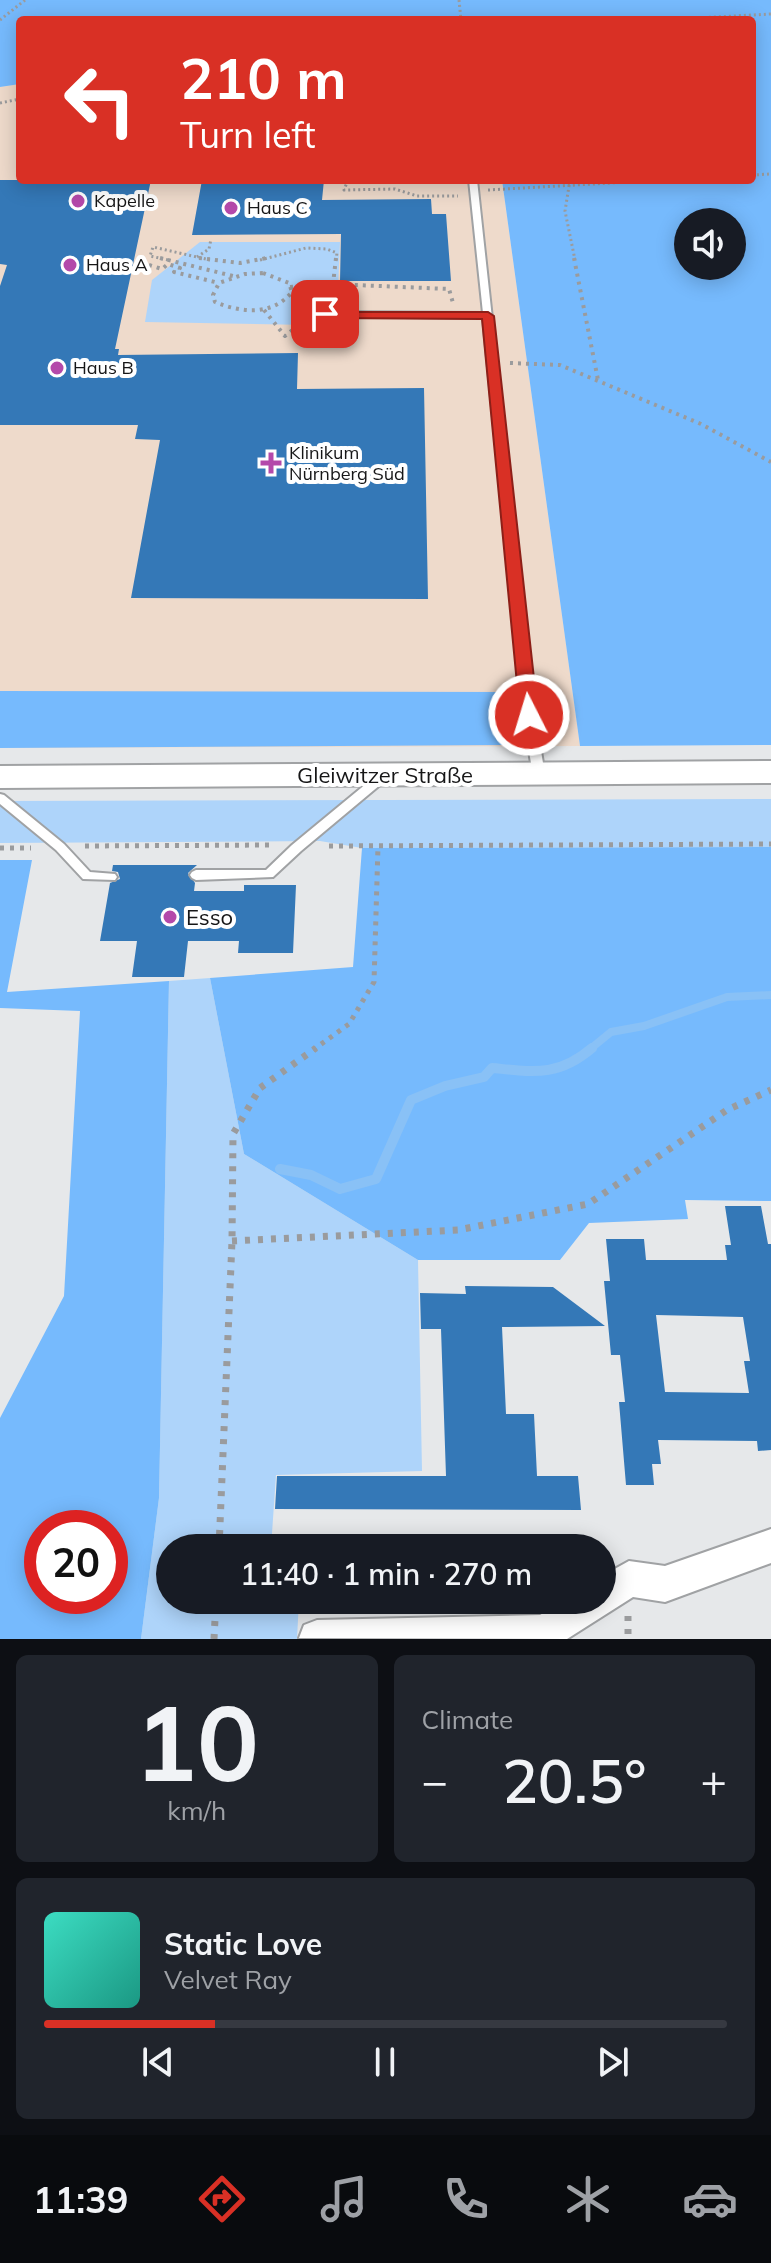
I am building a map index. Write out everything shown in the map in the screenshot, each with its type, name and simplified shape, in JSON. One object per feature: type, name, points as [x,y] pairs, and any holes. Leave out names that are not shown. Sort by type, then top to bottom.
[{"type":"main road","name":"Gleiwitzer Straße","points":[[0,777],[771,772]]},
{"type":"street","points":[[616,1587],[629,1579],[665,1584],[771,1546]]},
{"type":"street","points":[[317,1638],[544,1633],[574,1614]]},
{"type":"lane","points":[[474,189],[529,715],[539,775]]},
{"type":"lane","points":[[325,314],[488,316]]},
{"type":"lane","points":[[196,875],[269,874],[296,845],[341,813],[385,774]]},
{"type":"lane","points":[[0,798],[60,847],[87,876],[111,877]]},
{"type":"path","points":[[0,20],[25,0]]},
{"type":"path","points":[[734,16],[771,14]]},
{"type":"path","points":[[346,184],[344,190],[395,189],[417,196],[555,184]]},
{"type":"path","points":[[392,184],[395,189]]},
{"type":"path","points":[[571,184],[565,211],[598,381]]},
{"type":"path","points":[[197,257],[209,249],[211,239]]},
{"type":"path","points":[[233,276],[150,256],[153,247],[224,263],[251,263],[316,246],[329,248],[337,253],[333,284],[449,289],[457,315]]},
{"type":"path","points":[[251,263],[254,272]]},
{"type":"path","points":[[149,265],[162,269],[168,264],[180,268],[174,272],[219,283]]},
{"type":"path","points":[[254,272],[282,278],[289,283],[292,292],[287,300],[264,310],[230,310],[215,302],[213,295],[219,283],[233,276],[254,272]]},
{"type":"path","points":[[264,310],[285,336]]},
{"type":"path","points":[[493,362],[560,365],[701,424],[771,462]]},
{"type":"path","points":[[0,848],[771,844]]},
{"type":"path","points":[[220,1534],[232,1241],[233,1134],[260,1088],[349,1024],[374,982],[378,846]]},
{"type":"path","points":[[232,1241],[458,1230],[588,1204],[727,1110],[771,1090]]},
{"type":"path","points":[[214,1639],[215,1614]]},
{"type":"shaded area","points":[[0,0],[771,0],[771,745],[580,746],[503,184],[756,184],[756,16],[16,16],[16,85],[0,87]]},
{"type":"shaded area","name":"Klinikum Nürnberg Süd","points":[[16,85],[16,184],[503,184],[580,746],[0,748],[0,87]]},
{"type":"shaded area","points":[[200,242],[340,242],[338,290],[309,325],[145,322],[152,280]]},
{"type":"shaded area","points":[[0,691],[506,692],[510,745],[0,748]]},
{"type":"shaded area","points":[[771,799],[771,847],[362,848],[320,841],[0,843],[0,801]]},
{"type":"shaded area","points":[[771,847],[771,1201],[685,1200],[688,1219],[589,1223],[560,1260],[418,1260],[244,1154],[210,978],[353,967],[362,848]]},
{"type":"shaded area","points":[[0,860],[32,860],[7,992],[169,981],[159,1498],[141,1639],[0,1639],[0,1418],[64,1296],[80,1011],[0,1008]]},
{"type":"shaded area","points":[[210,978],[244,1154],[418,1260],[422,1471],[276,1475],[272,1534],[156,1534],[156,1614],[298,1614],[297,1639],[141,1639],[159,1498],[169,981]]},
{"type":"building","points":[[0,180],[16,180],[16,184],[150,184],[115,349],[119,349],[118,355],[298,353],[297,389],[424,388],[428,599],[131,598],[160,440],[135,439],[138,425],[0,425],[0,286],[7,265],[0,264]]},
{"type":"building","points":[[201,184],[324,184],[322,200],[431,199],[432,214],[446,214],[451,281],[340,281],[341,234],[192,235]]},
{"type":"building","points":[[113,865],[197,865],[188,873],[195,883],[194,891],[244,891],[244,885],[296,885],[293,953],[238,953],[239,941],[188,941],[184,977],[132,977],[137,941],[100,941],[110,883],[120,879],[118,872],[112,871]]},
{"type":"building","points":[[725,1206],[761,1206],[768,1244],[771,1244],[771,1450],[758,1451],[757,1441],[658,1440],[661,1464],[652,1464],[654,1485],[626,1485],[619,1402],[625,1402],[620,1355],[611,1355],[604,1281],[610,1281],[606,1239],[644,1239],[646,1260],[727,1260],[725,1245],[731,1245]],"holes":[[[656,1315],[743,1317],[750,1361],[744,1361],[749,1393],[665,1392]]]},
{"type":"building","points":[[465,1286],[553,1287],[605,1326],[502,1327],[506,1414],[534,1414],[537,1476],[578,1476],[581,1510],[275,1509],[277,1476],[446,1476],[441,1329],[421,1329],[420,1293],[466,1294]]},
{"type":"waterway","points":[[589,1050],[611,1032],[644,1026],[727,997],[771,995]]},
{"type":"waterway","points":[[280,1169],[311,1175],[340,1189],[376,1179],[411,1100],[445,1086],[484,1077],[492,1068],[533,1071],[556,1068],[592,1048]]},
{"type":"place","name":"Kapelle","points":[[78,201]]},
{"type":"place","name":"Haus C","points":[[231,208]]},
{"type":"place","name":"Haus A","points":[[70,265]]},
{"type":"place","name":"Haus B","points":[[57,368]]},
{"type":"place","name":"Klinikum Nürnberg Süd","points":[[271,463]]},
{"type":"place","name":"Esso","points":[[170,917]]},
{"type":"route","points":[[325,314],[488,316],[529,715]]}]
